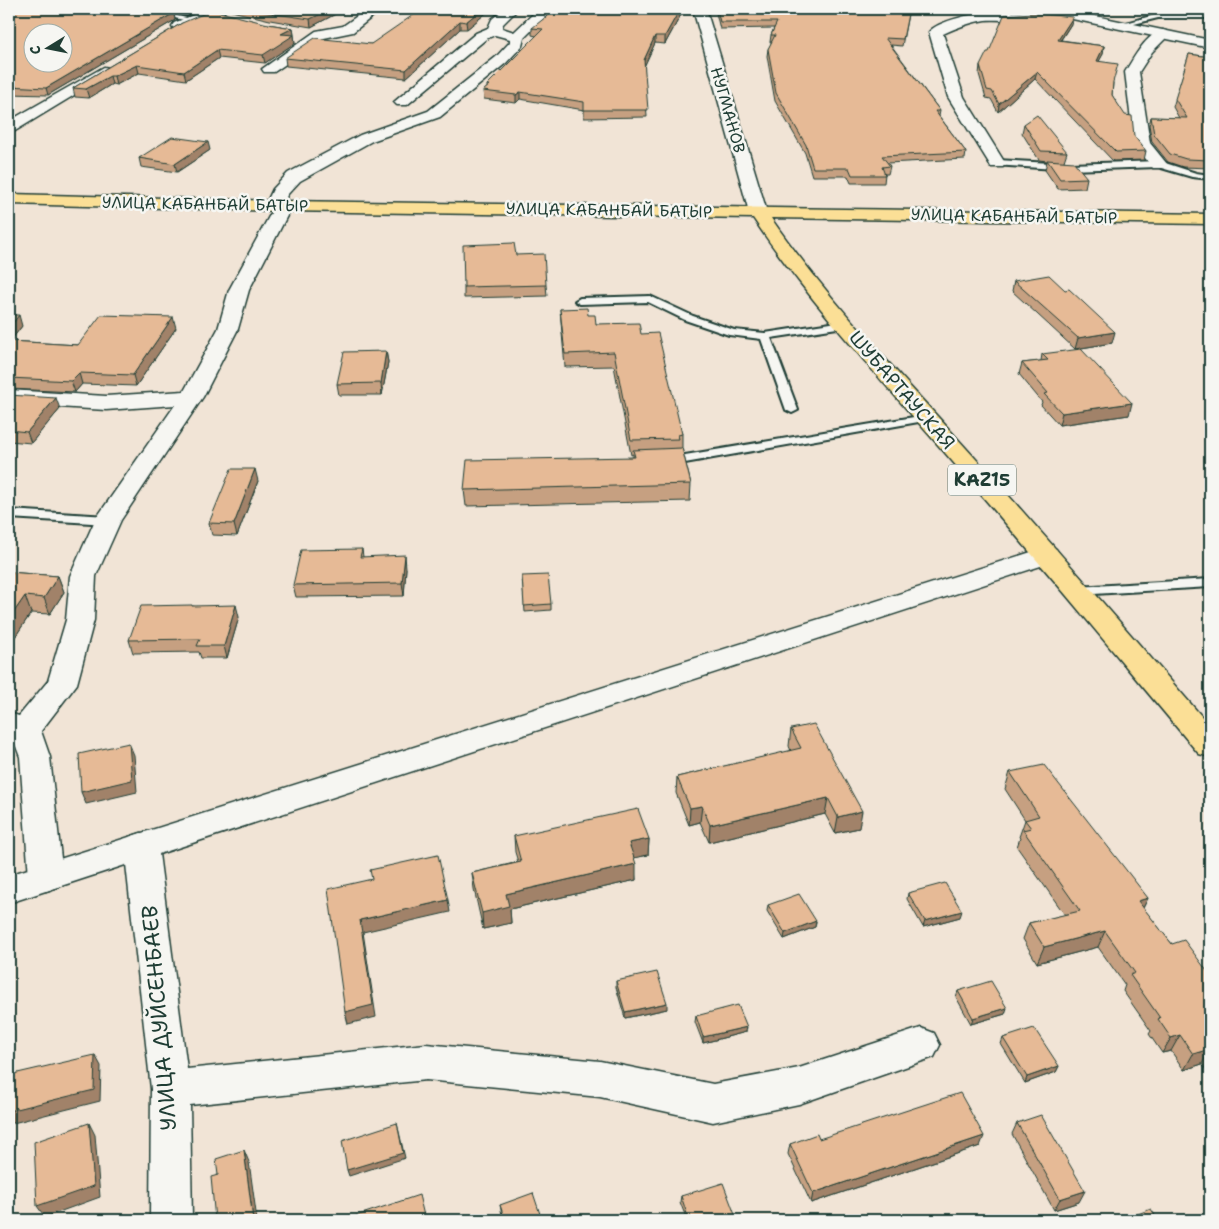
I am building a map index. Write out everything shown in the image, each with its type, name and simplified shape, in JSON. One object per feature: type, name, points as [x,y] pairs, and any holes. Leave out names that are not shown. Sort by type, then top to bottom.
[{"type":"main road","name":"УЛИЦА КАБАНБАЙ БАТЫР","points":[[9,199],[279,206],[1210,219]]},
{"type":"main road","name":"ШУБАРТАУСКАЯ","points":[[758,212],[777,242],[844,324],[1047,555],[1210,746]]},
{"type":"street","points":[[303,32],[336,33],[348,29],[375,9]]},
{"type":"street","points":[[494,30],[497,22],[511,9]]},
{"type":"street","name":"НУГМАНОВ","points":[[699,9],[758,212]]},
{"type":"street","points":[[997,163],[956,98],[936,32],[958,22],[986,16],[1033,14],[1039,9]]},
{"type":"street","points":[[1044,9],[1210,44]]},
{"type":"street","points":[[169,32],[193,20],[220,12]]},
{"type":"street","points":[[46,877],[35,758],[17,726],[62,684],[80,620],[83,576],[108,520],[192,397],[228,328],[239,290],[279,206],[279,193],[294,177],[366,138],[434,114],[501,60],[517,43],[517,38],[541,14]]},
{"type":"street","points":[[402,102],[481,36],[494,30],[517,38]]},
{"type":"street","points":[[269,69],[321,34]]},
{"type":"street","points":[[1159,164],[1142,144],[1132,72],[1148,49],[1163,34]]},
{"type":"street","points":[[9,128],[118,63]]},
{"type":"street","points":[[9,396],[106,403],[192,397]]},
{"type":"street","points":[[9,889],[1047,555]]},
{"type":"street","name":"УЛИЦА ДУЙСЕНБАЕВ","points":[[141,846],[170,1088],[171,1220]]},
{"type":"street","points":[[170,1088],[426,1062],[600,1079],[713,1103],[799,1086],[921,1044]]},
{"type":"lane","points":[[136,9],[193,20]]},
{"type":"lane","points":[[1122,25],[1158,16],[1210,16]]},
{"type":"lane","points":[[997,163],[1070,167],[1159,164],[1195,175],[1210,177]]},
{"type":"lane","points":[[580,301],[650,298],[689,318],[733,333],[765,336],[844,324]]},
{"type":"lane","points":[[765,336],[792,410]]},
{"type":"lane","points":[[657,460],[685,459],[926,418]]},
{"type":"lane","points":[[9,514],[108,520]]},
{"type":"lane","points":[[1077,591],[1210,583]]},
{"type":"building","points":[[9,9],[154,9],[174,13],[46,88],[9,86]]},
{"type":"building","points":[[251,9],[331,9],[310,19]]},
{"type":"building","points":[[422,9],[482,9],[466,22],[460,21],[406,70],[285,58],[315,38],[371,44]]},
{"type":"building","points":[[556,9],[680,9],[665,36],[655,36],[644,60],[648,110],[584,110],[584,102],[520,92],[516,95],[483,91],[543,29],[532,28]]},
{"type":"building","points":[[717,9],[909,9],[903,39],[885,38],[940,111],[935,111],[966,152],[882,156],[890,166],[882,167],[885,175],[852,175],[849,168],[813,168],[806,145],[776,93],[768,49],[775,35],[771,35],[777,22],[720,22]]},
{"type":"building","points":[[212,10],[268,24],[293,28],[281,34],[294,35],[263,55],[217,50],[184,72],[137,65],[114,76],[110,76],[86,89],[73,88],[182,23]]},
{"type":"building","points":[[1033,13],[1073,17],[1058,40],[1104,46],[1097,61],[1118,64],[1112,95],[1125,115],[1132,116],[1134,136],[1146,151],[1116,152],[1037,72],[999,104],[992,91],[987,90],[980,66],[987,52],[989,52],[1004,15]]},
{"type":"building","points":[[1189,54],[1210,57],[1210,160],[1186,159],[1170,154],[1154,134],[1151,117],[1187,118],[1175,99]]},
{"type":"building","points":[[1037,115],[1067,152],[1041,151],[1024,124]]},
{"type":"building","points":[[172,137],[208,142],[175,164],[139,158]]},
{"type":"building","points":[[1047,160],[1074,162],[1087,178],[1060,179]]},
{"type":"building","points":[[514,243],[516,255],[544,254],[546,285],[464,287],[463,245]]},
{"type":"building","points":[[1049,275],[1065,290],[1069,289],[1115,332],[1078,338],[1014,281]]},
{"type":"building","points":[[587,308],[588,315],[595,315],[596,324],[639,323],[641,334],[658,333],[682,434],[678,435],[679,439],[631,440],[614,352],[565,354],[560,309]]},
{"type":"building","points":[[9,315],[19,315],[9,328]]},
{"type":"building","points":[[101,315],[173,317],[133,375],[79,373],[71,381],[9,378],[9,341],[78,345]]},
{"type":"building","points":[[1081,349],[1132,403],[1062,413],[1044,394],[1048,393],[1022,363],[1048,360],[1042,354]]},
{"type":"building","points":[[386,351],[381,383],[337,384],[344,352]]},
{"type":"building","points":[[9,395],[56,398],[27,432],[9,430]]},
{"type":"building","points":[[682,448],[691,484],[464,490],[467,460],[635,457],[633,450]]},
{"type":"building","points":[[231,469],[255,469],[234,524],[209,523]]},
{"type":"building","points":[[362,549],[360,557],[405,555],[402,583],[293,585],[301,550]]},
{"type":"building","points":[[9,572],[58,576],[44,598],[25,596],[9,619]]},
{"type":"building","points":[[548,575],[551,604],[524,606],[522,576]]},
{"type":"building","points":[[236,605],[224,646],[197,646],[200,639],[129,640],[141,606]]},
{"type":"building","points":[[814,724],[862,811],[838,817],[828,798],[710,825],[702,806],[690,808],[677,777],[801,748],[791,729]]},
{"type":"building","points":[[129,743],[132,780],[81,792],[79,754]]},
{"type":"building","points":[[1044,765],[1148,898],[1138,901],[1172,944],[1184,940],[1210,975],[1210,1049],[1193,1054],[1180,1035],[1171,1038],[1158,1019],[1160,1018],[1130,975],[1135,973],[1105,931],[1044,947],[1029,923],[1080,911],[1023,830],[1031,828],[1025,820],[1039,816],[1010,772]]},
{"type":"building","points":[[638,809],[649,839],[629,843],[636,864],[506,894],[509,906],[482,913],[472,873],[521,862],[514,836]]},
{"type":"building","points":[[438,855],[448,900],[360,920],[373,1005],[345,1012],[328,889],[372,879],[370,870]]},
{"type":"building","points":[[945,883],[962,911],[925,921],[908,893]]},
{"type":"building","points":[[799,894],[816,921],[785,933],[768,905]]},
{"type":"building","points":[[657,972],[667,1003],[625,1012],[616,981]]},
{"type":"building","points":[[991,981],[1007,1008],[973,1018],[958,991]]},
{"type":"building","points":[[738,1005],[747,1027],[703,1037],[696,1016]]},
{"type":"building","points":[[1034,1028],[1059,1066],[1027,1077],[1003,1038]]},
{"type":"building","points":[[95,1055],[94,1090],[9,1111],[9,1075]]},
{"type":"building","points":[[960,1093],[984,1136],[813,1193],[790,1144],[817,1134],[819,1139]]},
{"type":"building","points":[[1041,1115],[1085,1191],[1060,1199],[1017,1123]]},
{"type":"building","points":[[89,1123],[94,1186],[37,1206],[34,1142]]},
{"type":"building","points":[[397,1123],[403,1153],[347,1170],[342,1141]]},
{"type":"building","points":[[244,1150],[253,1220],[215,1220],[211,1177],[218,1175],[216,1159]]},
{"type":"building","points":[[723,1183],[737,1220],[689,1220],[681,1196]]},
{"type":"building","points":[[533,1193],[542,1220],[505,1220],[500,1205]]},
{"type":"building","points":[[419,1195],[425,1220],[344,1220]]},
{"type":"building","points":[[1151,1209],[1158,1220],[1122,1220]]}]
